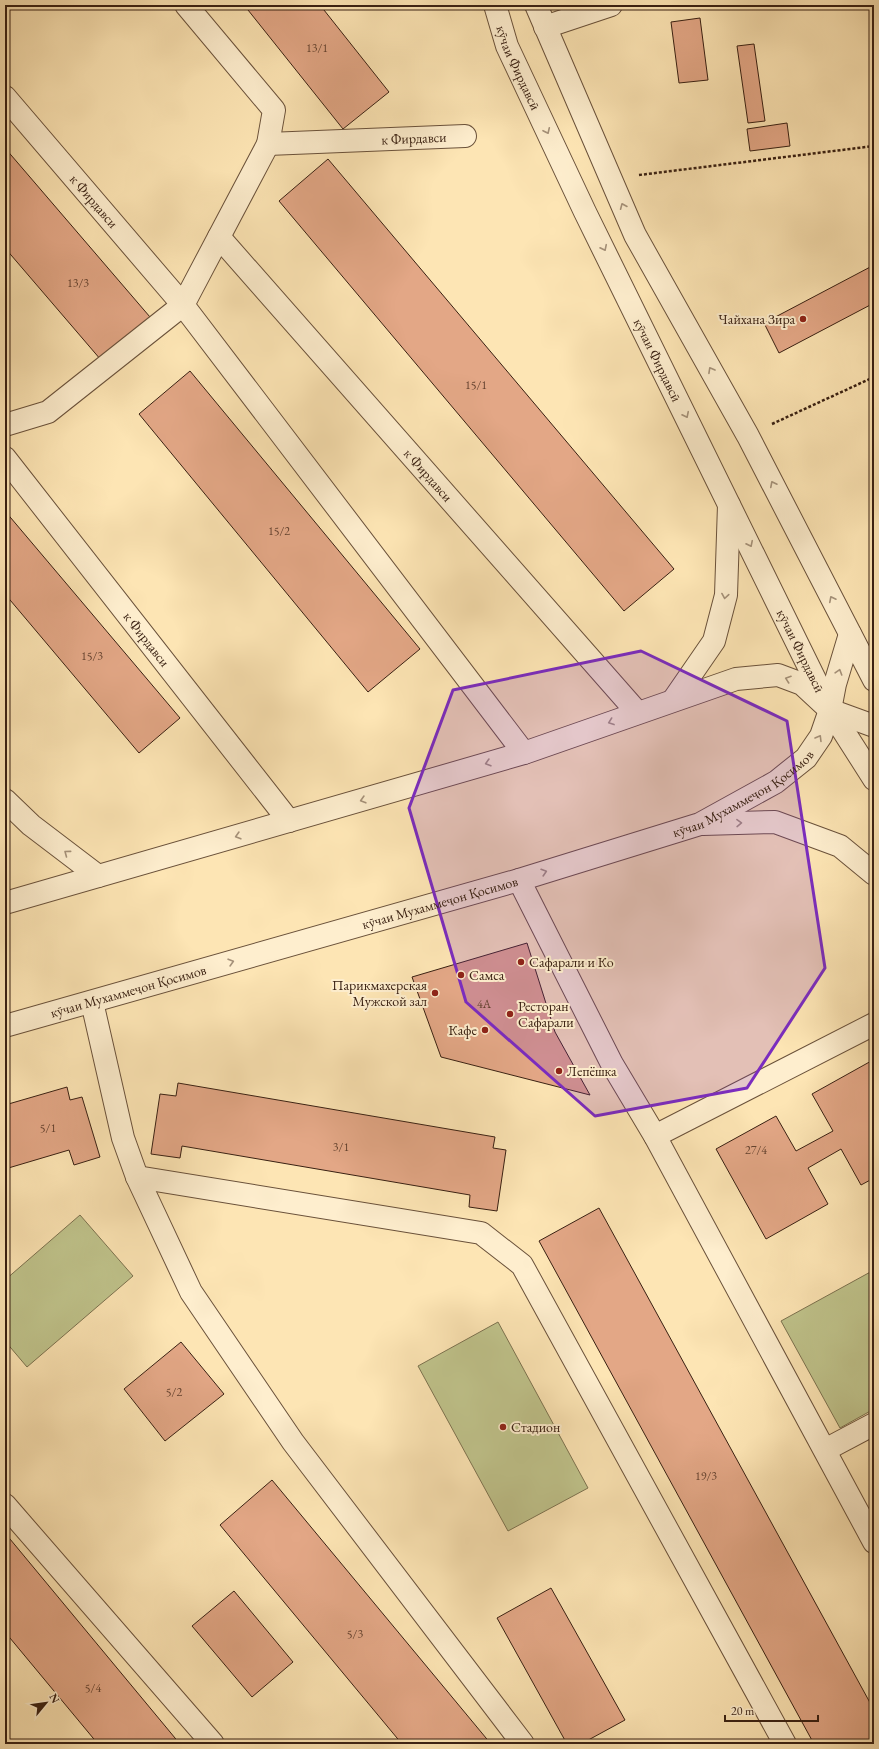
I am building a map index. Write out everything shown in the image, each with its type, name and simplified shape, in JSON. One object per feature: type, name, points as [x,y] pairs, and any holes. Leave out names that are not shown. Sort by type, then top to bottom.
[{"type":"street","points":[[5,425],[48,412],[183,305],[268,144],[274,110],[186,5]]},
{"type":"street","name":"кӯчаи Фирдавсӣ","points":[[495,5],[507,46],[586,212],[729,501],[830,710],[874,779]]},
{"type":"street","points":[[536,5],[635,235],[748,436],[874,680]]},
{"type":"street","points":[[545,27],[611,5]]},
{"type":"street","name":"к Фирдавси","points":[[5,97],[183,305],[524,753]]},
{"type":"street","name":"к Фирдавси","points":[[268,144],[465,136]]},
{"type":"street","name":"к Фирдавси","points":[[219,237],[637,712]]},
{"type":"street","name":"к Фирдавси","points":[[5,458],[289,821]]},
{"type":"street","points":[[674,700],[714,641],[726,596],[729,501]]},
{"type":"street","name":"кӯчаи Фирдавсӣ","points":[[830,710],[835,684],[850,634]]},
{"type":"street","points":[[5,903],[524,753],[736,678],[778,675],[802,684],[830,710],[874,726]]},
{"type":"street","name":"кӯчаи Мухаммеҷон Қосимов","points":[[7,1025],[520,880],[700,824],[776,782],[806,758],[821,736],[830,710]]},
{"type":"street","points":[[5,800],[31,825],[98,876]]},
{"type":"street","points":[[700,824],[775,822],[840,846],[874,874]]},
{"type":"street","points":[[520,880],[612,1064],[655,1136],[874,1542]]},
{"type":"street","points":[[92,1002],[123,1138],[137,1177],[191,1292],[292,1442],[523,1744]]},
{"type":"street","points":[[655,1136],[874,1024]]},
{"type":"street","points":[[137,1177],[482,1233],[522,1265],[785,1744]]},
{"type":"street","points":[[825,1450],[874,1424]]},
{"type":"street","points":[[5,1505],[213,1744]]},
{"type":"path","points":[[611,178],[874,146]]},
{"type":"path","points":[[748,436],[874,377]]},
{"type":"highlighted area","points":[[641,651],[787,721],[825,968],[747,1088],[595,1116],[466,1002],[409,808],[453,690]]},
{"type":"green space","points":[[80,1215],[133,1276],[27,1367],[5,1341],[5,1280]]},
{"type":"green space","points":[[874,1270],[874,1409],[840,1428],[781,1321]]},
{"type":"green space","name":"Стадион","points":[[498,1322],[588,1488],[508,1531],[418,1366]]},
{"type":"building","points":[[244,5],[320,5],[389,92],[343,129]]},
{"type":"building","points":[[700,18],[708,80],[679,83],[671,22]]},
{"type":"building","points":[[754,44],[765,121],[748,123],[737,46]]},
{"type":"building","points":[[787,123],[790,146],[750,151],[747,129]]},
{"type":"building","points":[[5,148],[150,317],[101,360],[5,248]]},
{"type":"building","points":[[328,159],[674,569],[624,611],[279,201]]},
{"type":"building","points":[[874,265],[874,303],[779,353],[764,323]]},
{"type":"building","points":[[190,371],[420,649],[368,692],[139,414]]},
{"type":"building","points":[[5,511],[180,718],[139,753],[5,594]]},
{"type":"building","points":[[527,943],[555,1032],[590,1095],[441,1057],[412,977]]},
{"type":"building","points":[[873,1060],[874,1178],[861,1185],[841,1149],[808,1168],[828,1204],[766,1239],[716,1149],[776,1116],[796,1151],[833,1131],[812,1094]]},
{"type":"building","points":[[178,1083],[495,1137],[493,1148],[506,1150],[497,1211],[469,1207],[470,1195],[182,1146],[180,1158],[151,1154],[160,1094],[176,1096]]},
{"type":"building","points":[[67,1087],[70,1100],[82,1097],[100,1157],[74,1165],[69,1150],[5,1169],[5,1105]]},
{"type":"building","points":[[599,1208],[874,1710],[874,1744],[814,1744],[539,1241]]},
{"type":"building","points":[[181,1342],[224,1394],[165,1441],[124,1389]]},
{"type":"building","points":[[272,1480],[491,1744],[402,1744],[220,1525]]},
{"type":"building","points":[[5,1533],[180,1744],[98,1744],[5,1632]]},
{"type":"building","points":[[551,1588],[625,1720],[581,1744],[567,1744],[497,1618]]},
{"type":"building","points":[[234,1591],[293,1662],[252,1697],[192,1626]]},
{"type":"place","name":"Чайхана Зира","points":[[803,319]]},
{"type":"place","name":"Сафарали и Ко","points":[[521,962]]},
{"type":"place","name":"Самса","points":[[461,975]]},
{"type":"place","name":"Парикмахерская Мужской зал","points":[[435,993]]},
{"type":"place","name":"Ресторан Сафарали","points":[[510,1014]]},
{"type":"place","name":"Кафе","points":[[485,1030]]},
{"type":"place","name":"Лепёшка","points":[[559,1071]]},
{"type":"place","name":"Стадион","points":[[503,1427]]}]
